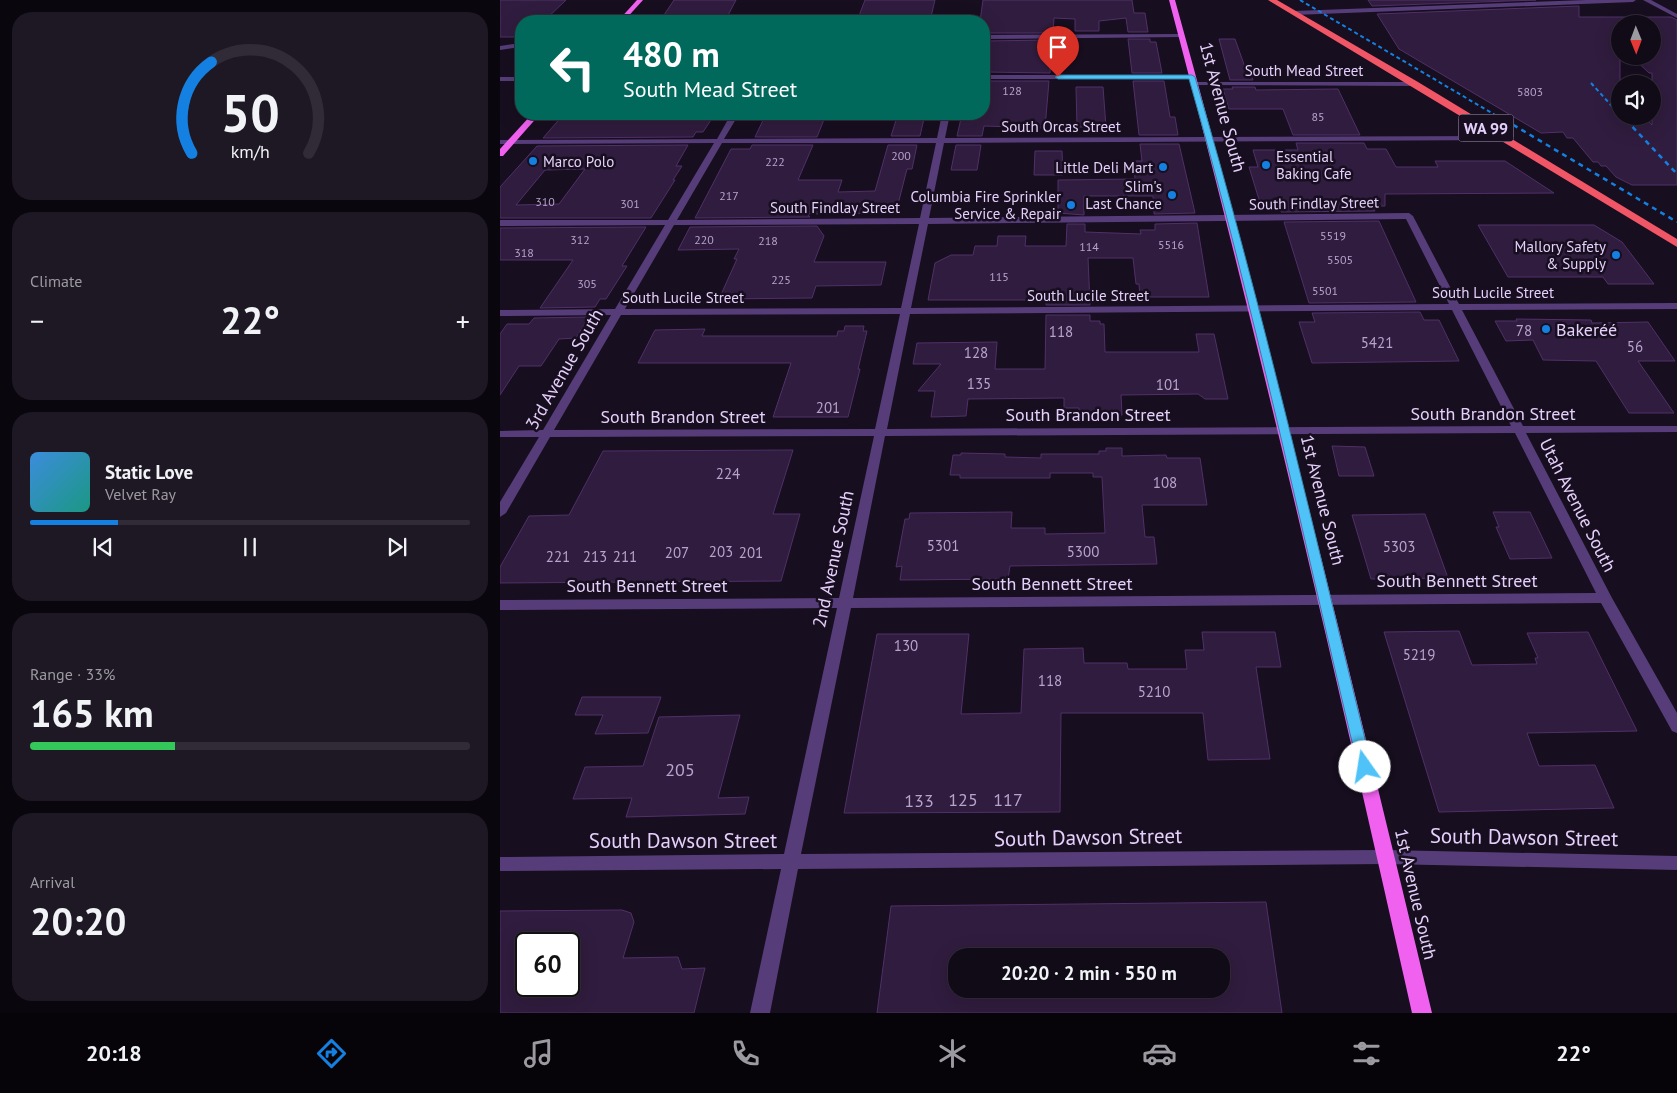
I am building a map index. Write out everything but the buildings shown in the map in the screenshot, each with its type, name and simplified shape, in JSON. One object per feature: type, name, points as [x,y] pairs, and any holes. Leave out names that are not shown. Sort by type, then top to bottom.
[{"type":"highway","name":"WA 99","points":[[1272,0],[1415,84],[1677,244]]},
{"type":"main road","points":[[626,15],[640,0]]},
{"type":"main road","name":"1st Avenue South","points":[[1172,0],[1210,140],[1326,600],[1422,1013]]},
{"type":"main road","points":[[500,154],[531,120]]},
{"type":"street","points":[[1294,13],[1633,0]]},
{"type":"street","points":[[1646,0],[1677,16]]},
{"type":"street","points":[[990,37],[1182,36]]},
{"type":"street","points":[[500,48],[515,46]]},
{"type":"street","name":"South Mead Street","points":[[990,78],[1415,84]]},
{"type":"street","points":[[500,79],[515,79]]},
{"type":"street","name":"3rd Avenue South","points":[[500,513],[731,120]]},
{"type":"street","name":"2nd Avenue South","points":[[760,1013],[945,120]]},
{"type":"street","name":"South Orcas Street","points":[[500,142],[1502,138]]},
{"type":"street","name":"South Findlay Street","points":[[500,223],[1409,216]]},
{"type":"street","name":"Utah Avenue South","points":[[1409,216],[1521,430],[1605,598],[1677,727]]},
{"type":"street","name":"South Lucile Street","points":[[500,313],[1252,307],[1677,306]]},
{"type":"street","name":"South Brandon Street","points":[[500,434],[1677,429]]},
{"type":"street","name":"South Bennett Street","points":[[500,605],[1605,598]]},
{"type":"street","name":"South Dawson Street","points":[[500,864],[1386,857],[1677,863]]},
{"type":"railway","points":[[1300,0],[1507,122]]},
{"type":"railway","points":[[1591,83],[1611,105]]},
{"type":"railway","points":[[1505,120],[1677,222]]},
{"type":"railway","points":[[1631,125],[1677,174]]},
{"type":"place","name":"Marco Polo","points":[[533,161]]},
{"type":"place","name":"Essential Baking Cafe","points":[[1266,165]]},
{"type":"place","name":"Little Deli Mart","points":[[1163,167]]},
{"type":"place","name":"Slim's Last Chance","points":[[1172,195]]},
{"type":"place","name":"Columbia Fire Sprinkler Service & Repair","points":[[1071,205]]},
{"type":"place","name":"Mallory Safety & Supply","points":[[1616,255]]},
{"type":"place","name":"Bakeréé","points":[[1546,329]]},
{"type":"route","points":[[1058,77],[1192,77],[1210,140],[1273,388],[1365,767]]}]
